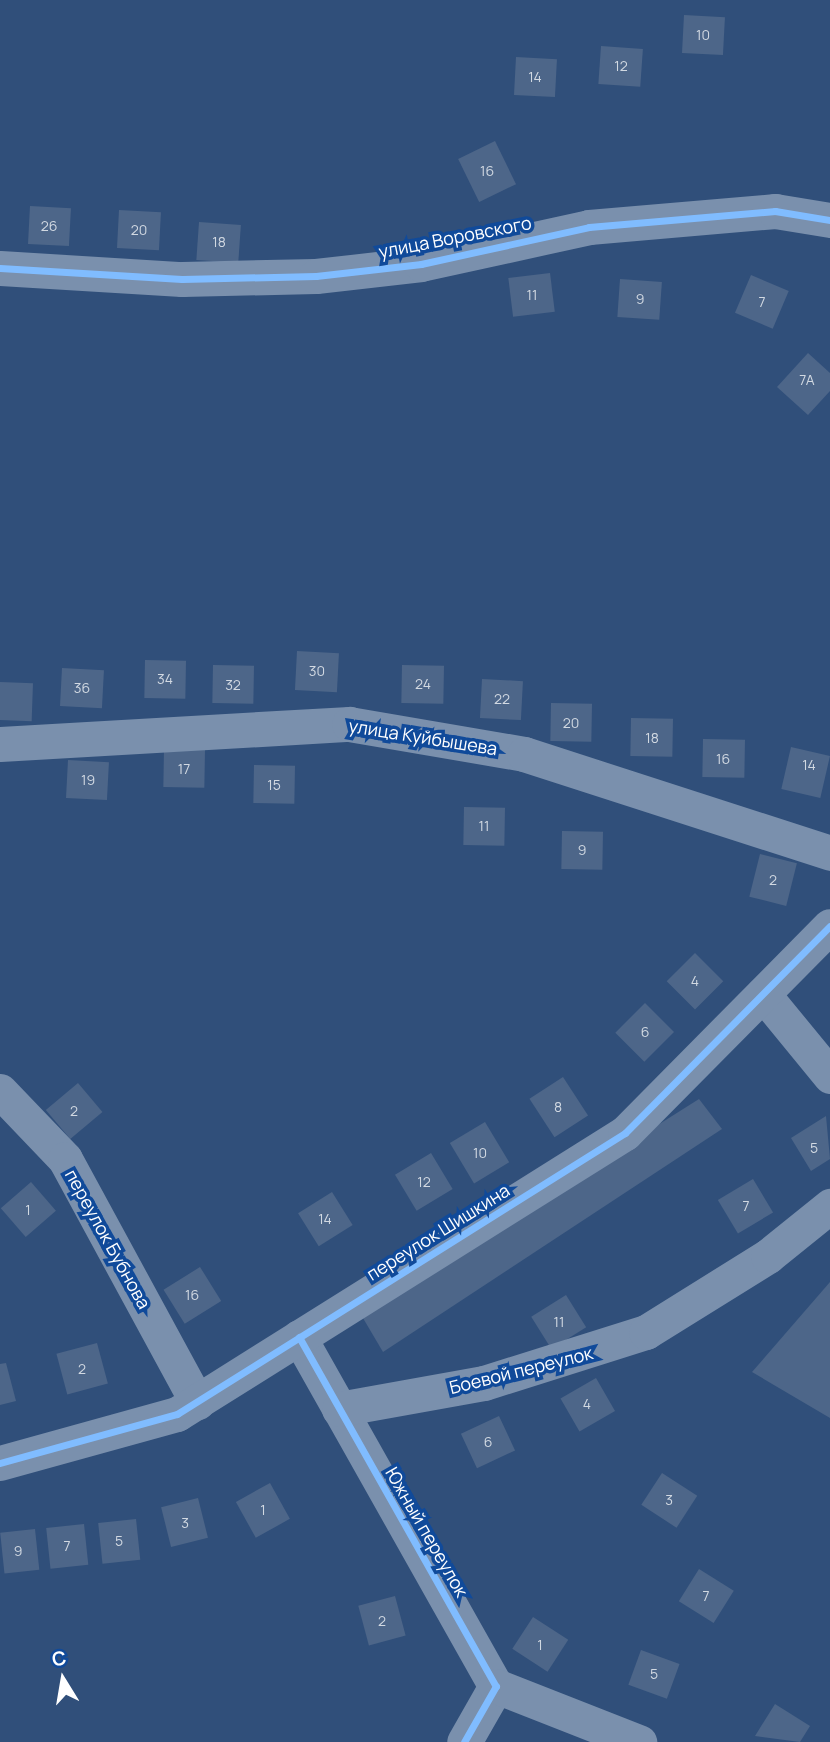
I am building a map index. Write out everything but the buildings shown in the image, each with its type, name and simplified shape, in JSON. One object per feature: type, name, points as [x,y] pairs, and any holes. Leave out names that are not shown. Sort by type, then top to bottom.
[{"type":"street","name":"улица Воровского","points":[[0,268],[182,279],[316,276],[421,264],[589,227],[775,211],[830,220]]},
{"type":"street","name":"улица Куйбышева","points":[[0,744],[349,724],[524,754],[830,853]]},
{"type":"street","name":"переулок Шишкина","points":[[0,1463],[177,1414],[625,1133],[830,926]]},
{"type":"street","points":[[763,994],[830,1076]]},
{"type":"street","name":"переулок Бубнова","points":[[0,1091],[65,1159],[197,1402]]},
{"type":"street","name":"Боевой переулок","points":[[339,1409],[484,1383],[646,1332],[768,1256],[830,1206]]},
{"type":"street","name":"Южный переулок","points":[[299,1337],[496,1686]]},
{"type":"street","points":[[464,1742],[496,1686],[639,1742]]},
{"type":"cycle path","points":[[0,268],[182,279],[316,276],[421,264],[589,227],[775,211],[830,220]]},
{"type":"cycle path","points":[[0,1463],[177,1414],[625,1133],[830,926]]},
{"type":"cycle path","points":[[299,1337],[496,1686],[464,1742]]}]
